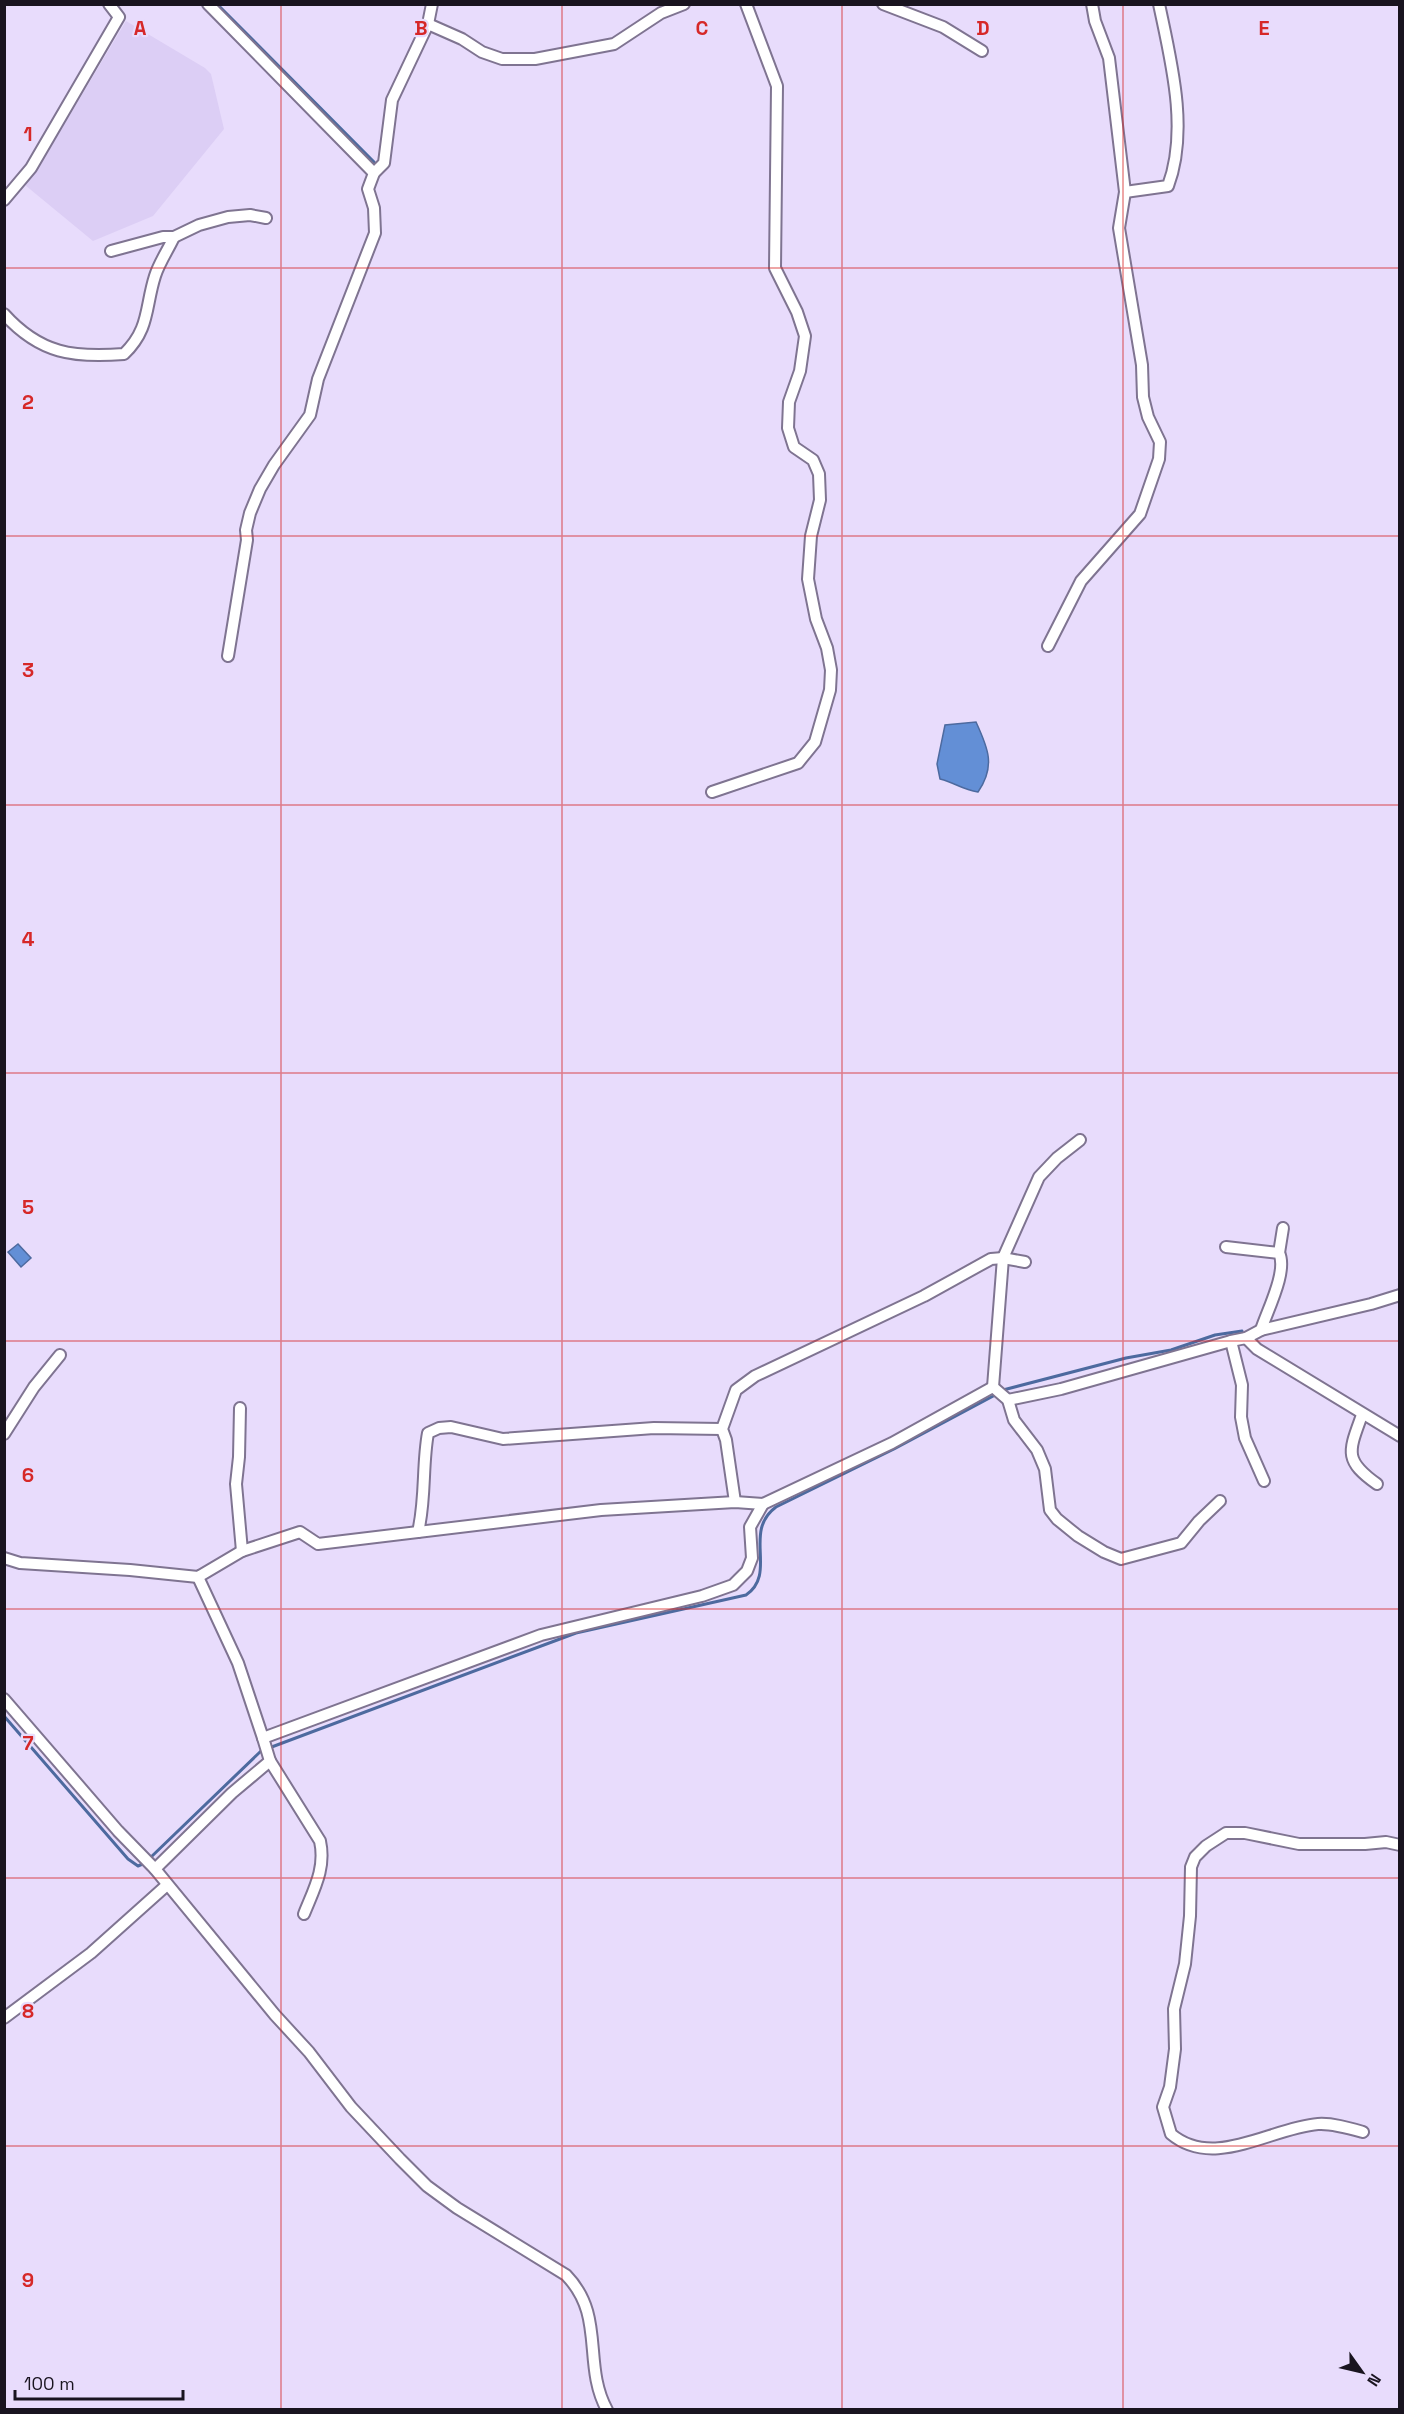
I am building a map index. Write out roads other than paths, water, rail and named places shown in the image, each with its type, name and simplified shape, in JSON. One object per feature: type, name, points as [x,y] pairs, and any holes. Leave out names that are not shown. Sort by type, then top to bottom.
[{"type":"street","points":[[4,200],[31,168],[119,17],[109,4]]},
{"type":"street","points":[[208,4],[374,173]]},
{"type":"street","points":[[228,656],[250,513],[274,465],[310,415],[318,379],[375,233],[374,208],[368,189],[374,173],[384,163],[392,99],[428,24],[432,4]]},
{"type":"street","points":[[428,24],[462,39],[482,52],[502,59],[535,59],[614,44],[661,13],[684,4]]},
{"type":"street","points":[[712,792],[798,763],[815,742],[831,680],[826,648],[816,619],[808,579],[811,536],[820,500],[819,474],[813,460],[794,447],[788,428],[789,402],[800,371],[805,336],[797,312],[776,268],[777,86],[746,4]]},
{"type":"street","points":[[882,4],[943,27],[982,51]]},
{"type":"street","points":[[1048,646],[1082,581],[1140,514],[1159,459],[1160,442],[1148,417],[1143,397],[1138,342],[1119,228],[1125,192],[1109,58],[1095,21],[1092,4]]},
{"type":"street","points":[[1125,192],[1168,186],[1172,175],[1176,145],[1177,90],[1160,4]]},
{"type":"street","points":[[111,251],[164,237],[174,237],[199,225],[228,217],[250,215],[266,218]]},
{"type":"street","points":[[4,314],[24,334],[56,351],[75,355],[124,354],[136,343],[146,322],[155,275],[174,237]]},
{"type":"street","points":[[1080,1140],[1039,1176],[1003,1258],[1000,1393],[1014,1420],[1037,1450],[1045,1469],[1050,1510],[1071,1531],[1104,1552],[1121,1559],[1180,1543],[1220,1501]]},
{"type":"street","points":[[1261,1330],[1281,1269],[1282,1259],[1279,1253],[1283,1228]]},
{"type":"street","points":[[1226,1247],[1279,1253]]},
{"type":"street","points":[[735,1502],[726,1440],[722,1429],[736,1390],[755,1376],[924,1296],[991,1258],[1025,1262]]},
{"type":"street","points":[[4,1558],[20,1563],[198,1577],[242,1551],[300,1532],[318,1544],[601,1510],[735,1502],[763,1504],[1000,1393],[1061,1389],[1246,1338],[1261,1330],[1400,1295]]},
{"type":"street","points":[[1246,1338],[1257,1349],[1400,1436]]},
{"type":"street","points":[[1231,1341],[1242,1385],[1241,1417],[1245,1438],[1264,1481]]},
{"type":"street","points":[[4,1434],[34,1387],[60,1356]]},
{"type":"street","points":[[240,1408],[236,1484],[242,1551]]},
{"type":"street","points":[[1362,1414],[1353,1438],[1351,1456],[1359,1471],[1377,1484]]},
{"type":"street","points":[[418,1532],[422,1516],[428,1432],[439,1428],[451,1427],[502,1440],[654,1428],[722,1429]]},
{"type":"street","points":[[150,1863],[232,1793],[266,1749],[541,1635],[702,1596],[733,1585],[747,1571],[752,1558],[750,1527],[763,1504]]},
{"type":"street","points":[[198,1577],[238,1663],[266,1749],[320,1841],[323,1853],[321,1872],[304,1914]]},
{"type":"street","points":[[4,1699],[150,1863],[275,2015],[309,2052],[351,2107],[413,2172],[427,2186],[458,2208],[566,2275],[576,2285],[584,2297],[597,2380],[601,2399],[607,2409]]},
{"type":"street","points":[[1364,2132],[1320,2124],[1268,2135],[1225,2149],[1191,2147],[1171,2134],[1163,2107],[1170,2087],[1175,2049],[1174,2009],[1186,1952],[1191,1868],[1195,1857],[1206,1846],[1226,1833],[1245,1833],[1299,1844],[1386,1842],[1400,1845]]},
{"type":"street","points":[[4,2018],[91,1953],[167,1885]]},
{"type":"water","points":[[976,722],[988,757],[987,774],[978,792],[940,779],[937,764],[945,725]]},
{"type":"water","points":[[18,1244],[31,1258],[21,1267],[8,1252]]},
{"type":"waterway","points":[[217,4],[374,162]]},
{"type":"waterway","points":[[1003,1390],[1126,1358],[1171,1350],[1215,1335],[1242,1331]]},
{"type":"waterway","points":[[150,1858],[261,1751],[576,1633],[746,1595],[755,1586],[759,1575],[761,1528],[766,1517],[776,1507],[894,1449],[997,1394]]},
{"type":"waterway","points":[[4,1716],[128,1859],[138,1866],[145,1863]]}]
